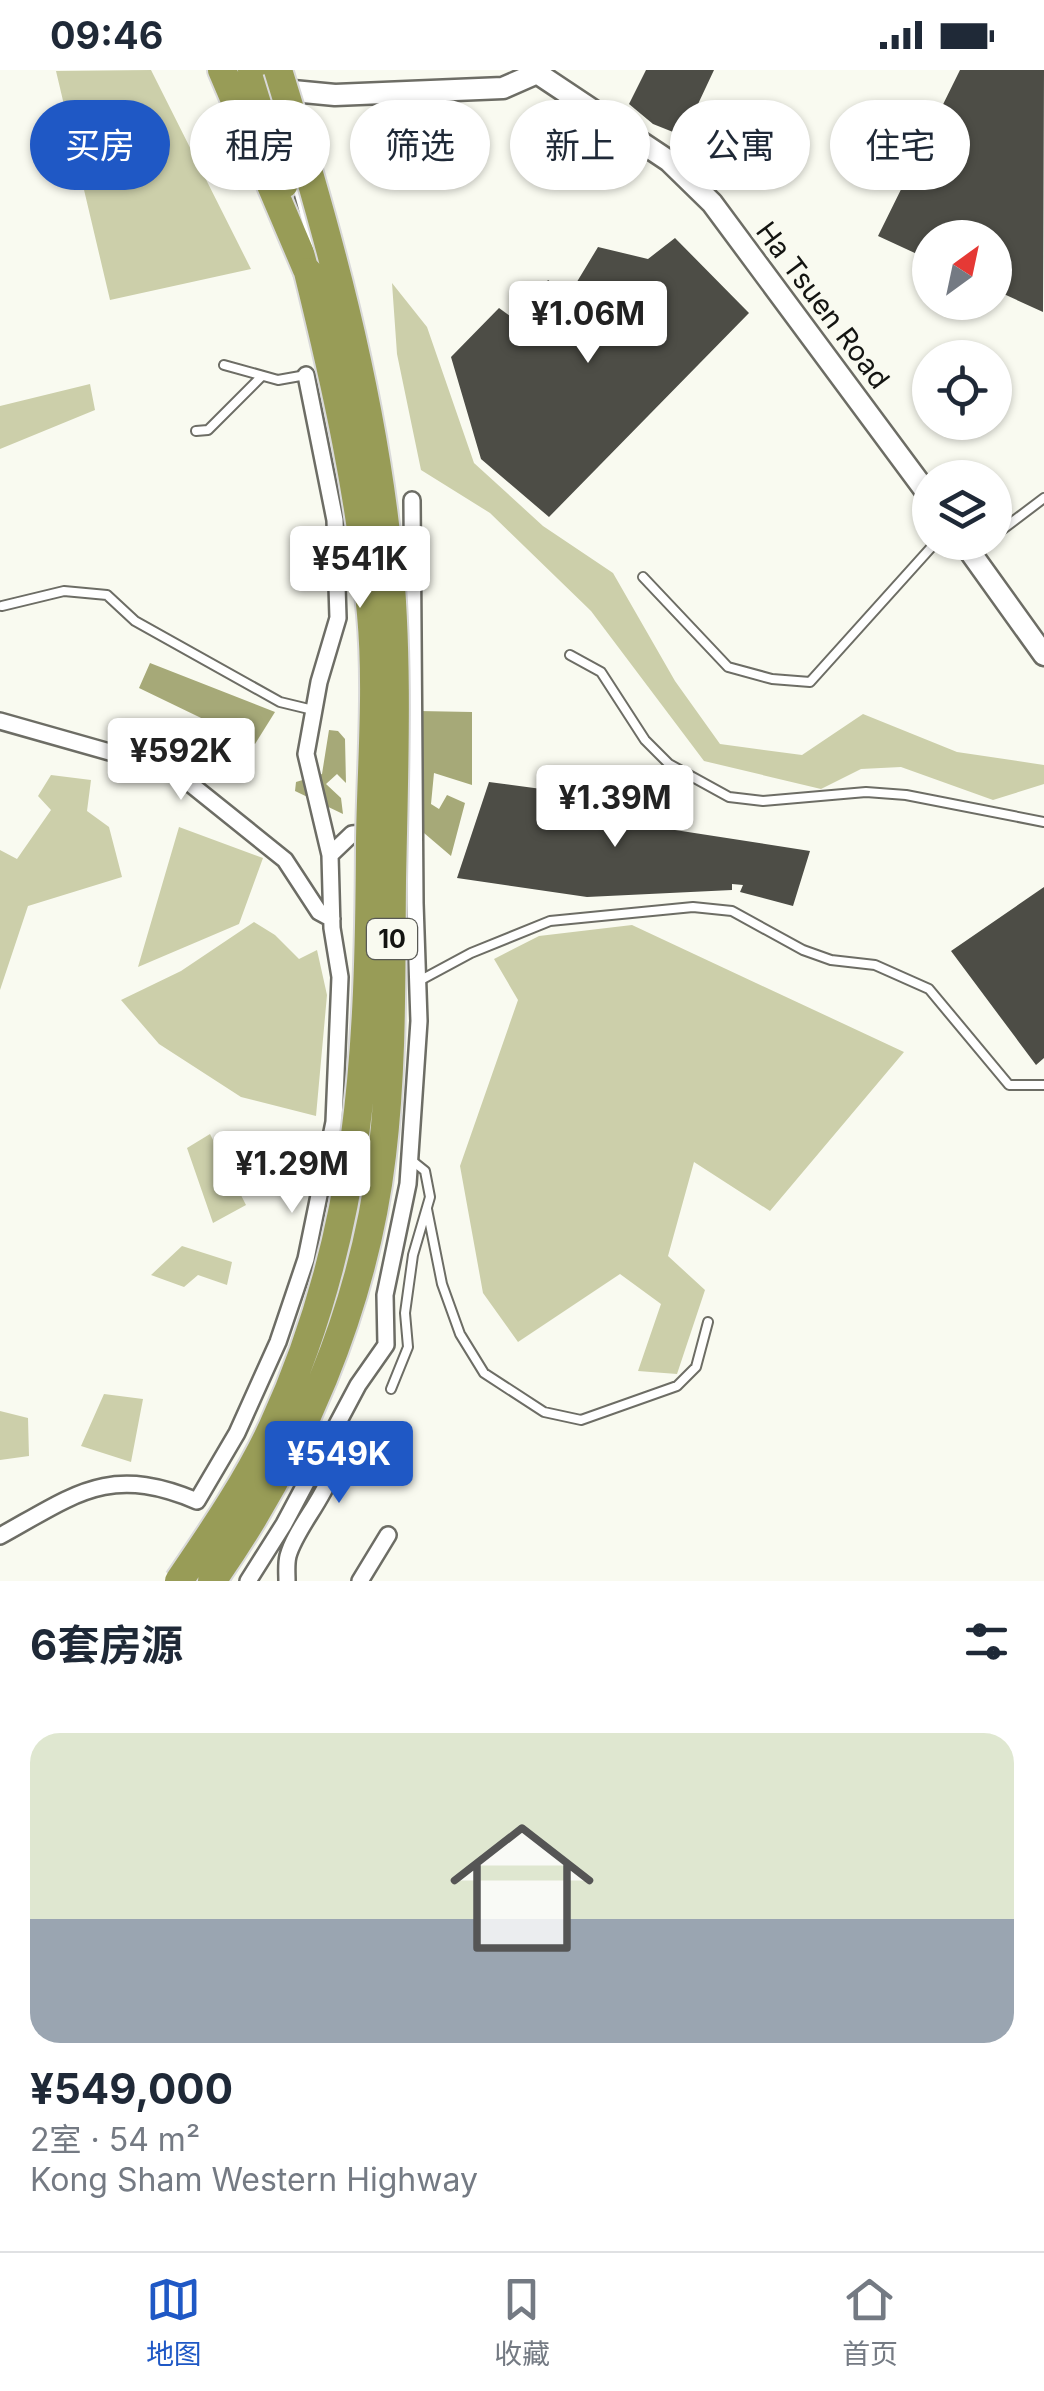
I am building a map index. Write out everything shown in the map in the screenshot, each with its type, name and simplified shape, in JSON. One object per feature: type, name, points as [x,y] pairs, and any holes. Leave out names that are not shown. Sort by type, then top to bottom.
[{"type":"highway","points":[[222,70],[322,270]]},
{"type":"highway","points":[[298,70],[322,270]]},
{"type":"highway","name":"10","points":[[212,1581],[261,1507],[295,1443],[336,1345],[363,1258],[382,1160],[388,1102],[394,753],[392,612],[376,454],[268,81]]},
{"type":"highway","name":"10","points":[[180,1581],[272,1427],[310,1335],[334,1255],[358,1124],[370,965],[372,618],[322,270]]},
{"type":"street","name":"Ha Tsuen Road","points":[[268,81],[335,94],[503,88],[538,71],[669,161],[712,203],[912,473]]},
{"type":"street","points":[[0,1536],[79,1492],[115,1482],[168,1489],[197,1501],[237,1433],[278,1342],[306,1259],[334,1122],[340,977],[332,918],[330,855],[306,754],[313,710],[338,618],[335,520],[306,374]]},
{"type":"street","points":[[248,1581],[284,1524],[358,1384],[386,1345],[384,1295],[410,1159],[419,981],[412,500]]},
{"type":"street","points":[[982,560],[1044,655]]},
{"type":"street","points":[[0,721],[173,770],[285,860],[318,912],[332,918]]},
{"type":"street","points":[[330,855],[352,834],[387,831],[414,839]]},
{"type":"street","points":[[287,1581],[287,1558],[329,1476],[336,1447],[332,1436]]},
{"type":"street","points":[[360,1581],[388,1535]]},
{"type":"lane","points":[[298,190],[322,270]]},
{"type":"lane","points":[[336,322],[359,423],[385,613],[387,831]]},
{"type":"lane","points":[[224,366],[278,380],[306,374]]},
{"type":"lane","points":[[196,430],[208,430],[262,376]]},
{"type":"lane","points":[[1012,522],[1044,498]]},
{"type":"lane","points":[[643,577],[728,667],[772,679],[810,682],[920,560]]},
{"type":"lane","points":[[2,606],[64,591],[107,595],[135,621],[280,702],[313,710]]},
{"type":"lane","points":[[570,655],[601,672],[645,740],[669,764],[729,798],[762,801],[866,792],[906,795],[1044,822]]},
{"type":"lane","points":[[419,981],[471,954],[550,922],[692,906],[732,911],[803,950],[831,960],[876,964],[929,989],[1009,1085],[1044,1085]]},
{"type":"lane","points":[[391,1388],[408,1348],[405,1313],[430,1181],[425,1171],[410,1159]]},
{"type":"lane","points":[[427,1209],[442,1284],[460,1334],[484,1373],[544,1412],[580,1420],[677,1386],[696,1367],[708,1322]]},
{"type":"shaded area","points":[[151,70],[166,100],[63,100],[56,71]]},
{"type":"shaded area","points":[[170,108],[190,148],[190,190],[211,190],[251,269],[110,300],[84,190],[170,190]]},
{"type":"shaded area","points":[[392,283],[427,327],[474,463],[543,526],[613,573],[675,681],[720,744],[802,755],[863,714],[957,752],[1044,765],[1044,784],[993,800],[901,767],[861,769],[821,789],[704,761],[591,611],[490,513],[421,470],[397,354]]},
{"type":"shaded area","points":[[90,384],[95,410],[0,449],[0,406]]},
{"type":"shaded area","points":[[150,663],[275,712],[255,744],[139,688]]},
{"type":"shaded area","points":[[419,711],[472,712],[472,785],[434,773],[431,804],[439,809],[447,795],[465,803],[451,856],[424,833]]},
{"type":"shaded area","points":[[329,730],[338,731],[345,739],[346,783],[337,774],[326,784],[341,798],[343,814],[295,791],[296,782],[322,774]]},
{"type":"shaded area","points":[[51,775],[91,780],[87,811],[109,827],[122,877],[28,906],[0,990],[0,850],[17,859],[51,810],[38,796]]},
{"type":"shaded area","points":[[179,827],[263,858],[239,924],[138,967]]},
{"type":"shaded area","points":[[254,922],[275,935],[299,959],[317,950],[327,995],[316,1116],[241,1097],[159,1044],[121,1000],[181,971]]},
{"type":"shaded area","points":[[632,925],[904,1052],[770,1211],[694,1162],[668,1256],[705,1290],[677,1374],[638,1371],[661,1304],[620,1274],[518,1342],[483,1293],[460,1166],[518,1000],[494,959],[539,936]]},
{"type":"shaded area","points":[[210,1134],[246,1205],[213,1223],[187,1148]]},
{"type":"shaded area","points":[[182,1246],[232,1262],[227,1285],[198,1275],[184,1287],[151,1275]]},
{"type":"shaded area","points":[[104,1394],[143,1399],[131,1462],[81,1446]]},
{"type":"shaded area","points":[[0,1411],[28,1418],[29,1456],[0,1460]]},
{"type":"building","points":[[646,70],[714,70],[700,100],[670,100],[670,131],[650,122],[650,100],[631,100]]},
{"type":"building","points":[[960,70],[1044,70],[1043,312],[1012,298],[1012,220],[912,220],[912,252],[878,236],[901,190],[970,190],[970,100],[945,100]]},
{"type":"building","points":[[675,238],[749,313],[549,517],[481,459],[451,357],[499,308],[517,321],[548,280],[569,295],[598,247],[648,259]]},
{"type":"building","points":[[489,782],[676,807],[675,830],[810,851],[793,906],[740,892],[743,885],[732,884],[732,890],[587,897],[457,878]]},
{"type":"building","points":[[1044,887],[1044,1058],[1036,1065],[951,951]]}]
